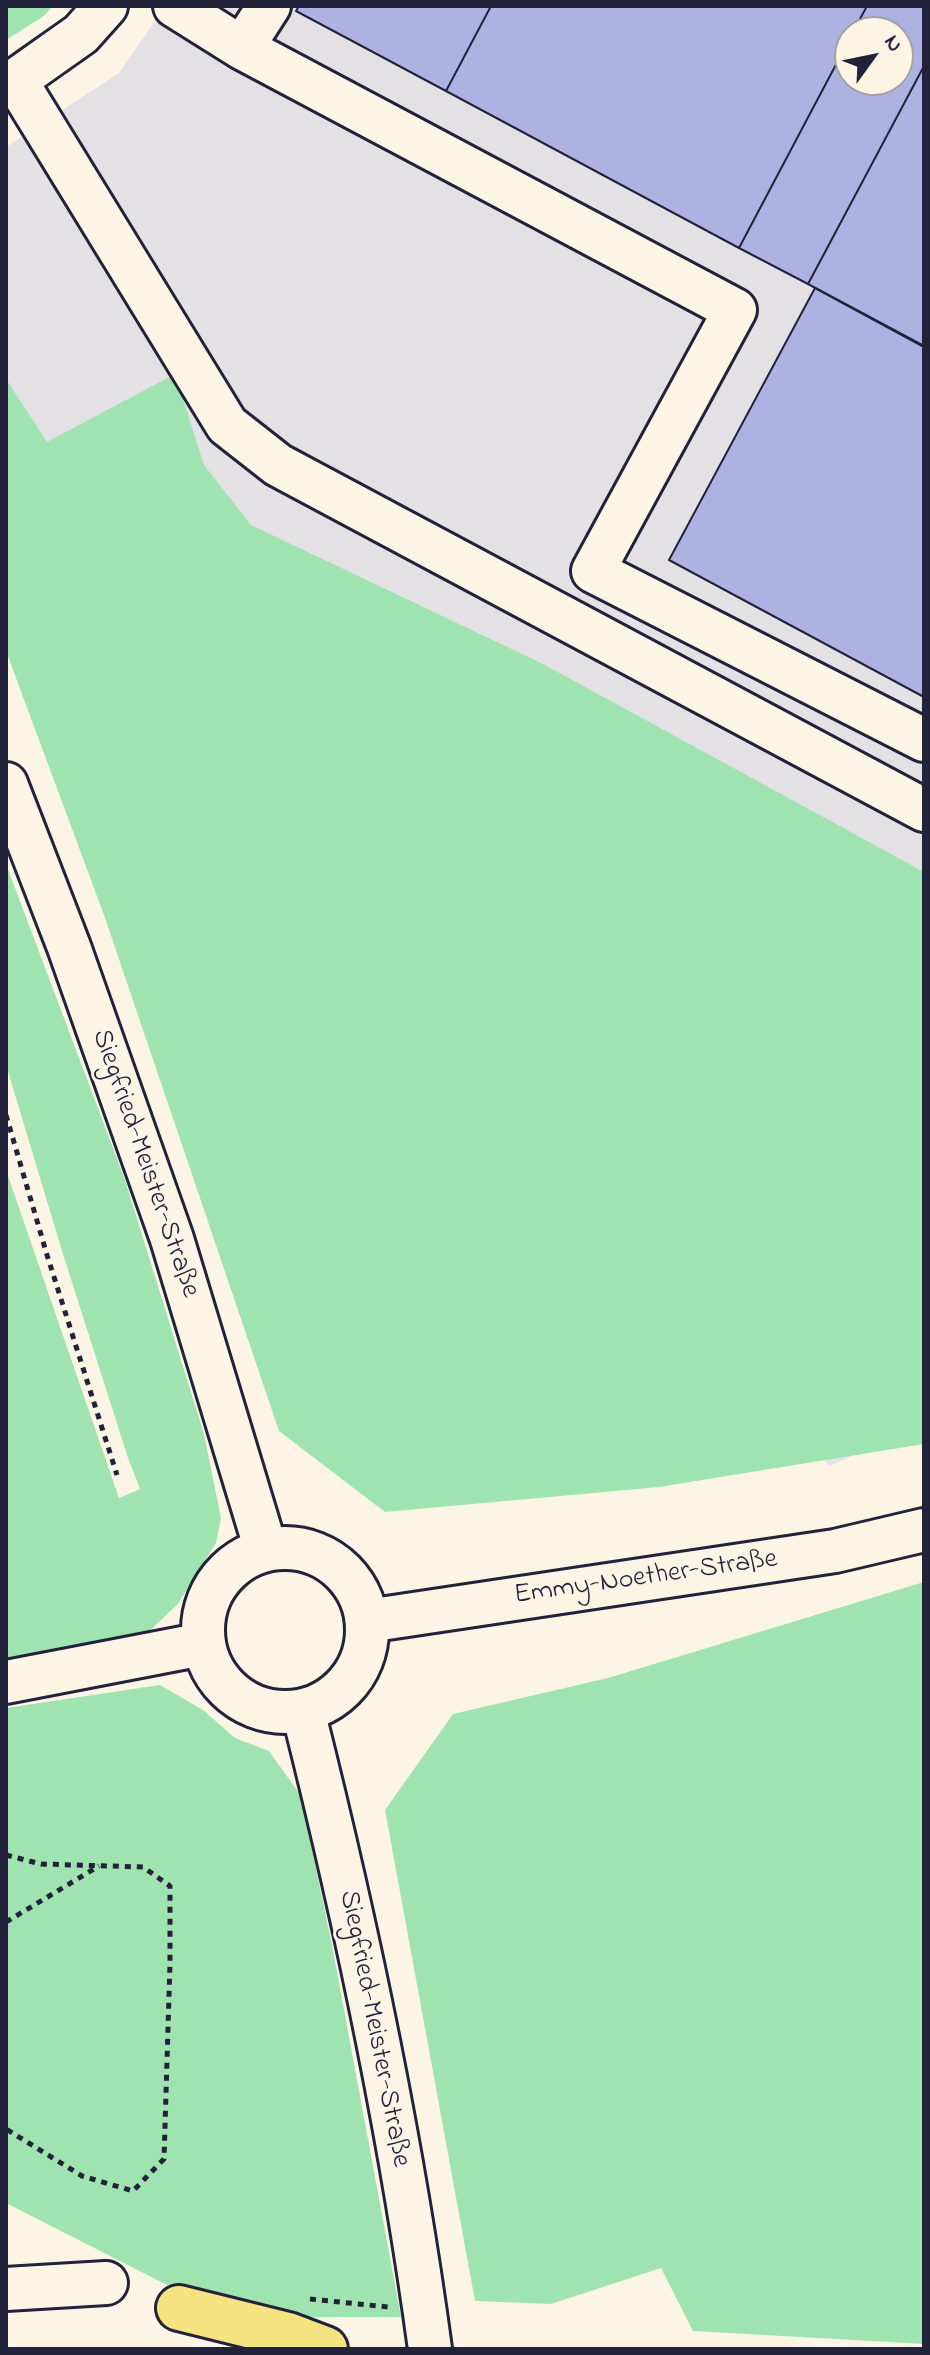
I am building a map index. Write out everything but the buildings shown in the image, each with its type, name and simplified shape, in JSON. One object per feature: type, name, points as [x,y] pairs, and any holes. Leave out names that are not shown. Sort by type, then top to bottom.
[{"type":"highway","points":[[179,2308],[288,2335],[325,2349]]},
{"type":"street","points":[[106,6],[81,34],[11,84],[227,425],[278,465],[924,810]]},
{"type":"street","points":[[175,6],[242,48],[735,310],[593,571],[924,740]]},
{"type":"street","points":[[242,48],[269,6]]},
{"type":"street","name":"Siegfried-Meister-Straße","points":[[6,784],[69,947],[172,1239],[266,1550]]},
{"type":"street","name":"Emmy-Noether-Straße","points":[[367,1621],[835,1551],[924,1530]]},
{"type":"street","points":[[285,1547],[308,1551],[331,1561],[348,1577],[361,1597],[367,1621],[367,1645],[359,1668],[345,1688],[326,1702],[303,1711],[277,1713],[251,1706],[229,1691],[212,1670],[203,1644],[203,1620],[209,1597],[221,1577],[239,1561],[266,1550],[285,1547]]},
{"type":"street","points":[[6,1682],[203,1644]]},
{"type":"street","name":"Siegfried-Meister-Straße","points":[[303,1711],[357,1934],[393,2118],[430,2349]]},
{"type":"street","points":[[6,2289],[106,2283]]},
{"type":"path","points":[[6,1115],[117,1475]]},
{"type":"path","points":[[6,1855],[41,1864],[143,1867],[170,1886],[164,2159],[133,2191],[82,2176],[6,2129]]},
{"type":"path","points":[[6,1922],[100,1866]]},
{"type":"path","points":[[303,2298],[390,2307]]},
{"type":"shaded area","points":[[165,6],[924,6],[924,1424],[829,1466],[6,401],[6,147],[119,73]]},
{"type":"green space","points":[[6,6],[53,6],[44,16],[6,40]]},
{"type":"green space","points":[[175,374],[204,465],[251,525],[543,664],[924,872],[924,1444],[659,1487],[385,1512],[279,1431],[104,915],[6,651],[6,379],[47,442]]},
{"type":"green space","points":[[6,864],[125,1180],[204,1434],[221,1518],[216,1543],[177,1605],[147,1633],[6,1662],[6,1170],[119,1498],[140,1489],[62,1251],[6,1065]]},
{"type":"green space","points":[[924,1582],[924,2344],[693,2331],[661,2268],[551,2304],[475,2301],[385,1810],[453,1714],[608,1678]]},
{"type":"green space","points":[[160,1685],[203,1710],[235,1738],[269,1751],[301,1796],[401,2317],[292,2317],[171,2287],[6,2203],[6,1708]]}]
